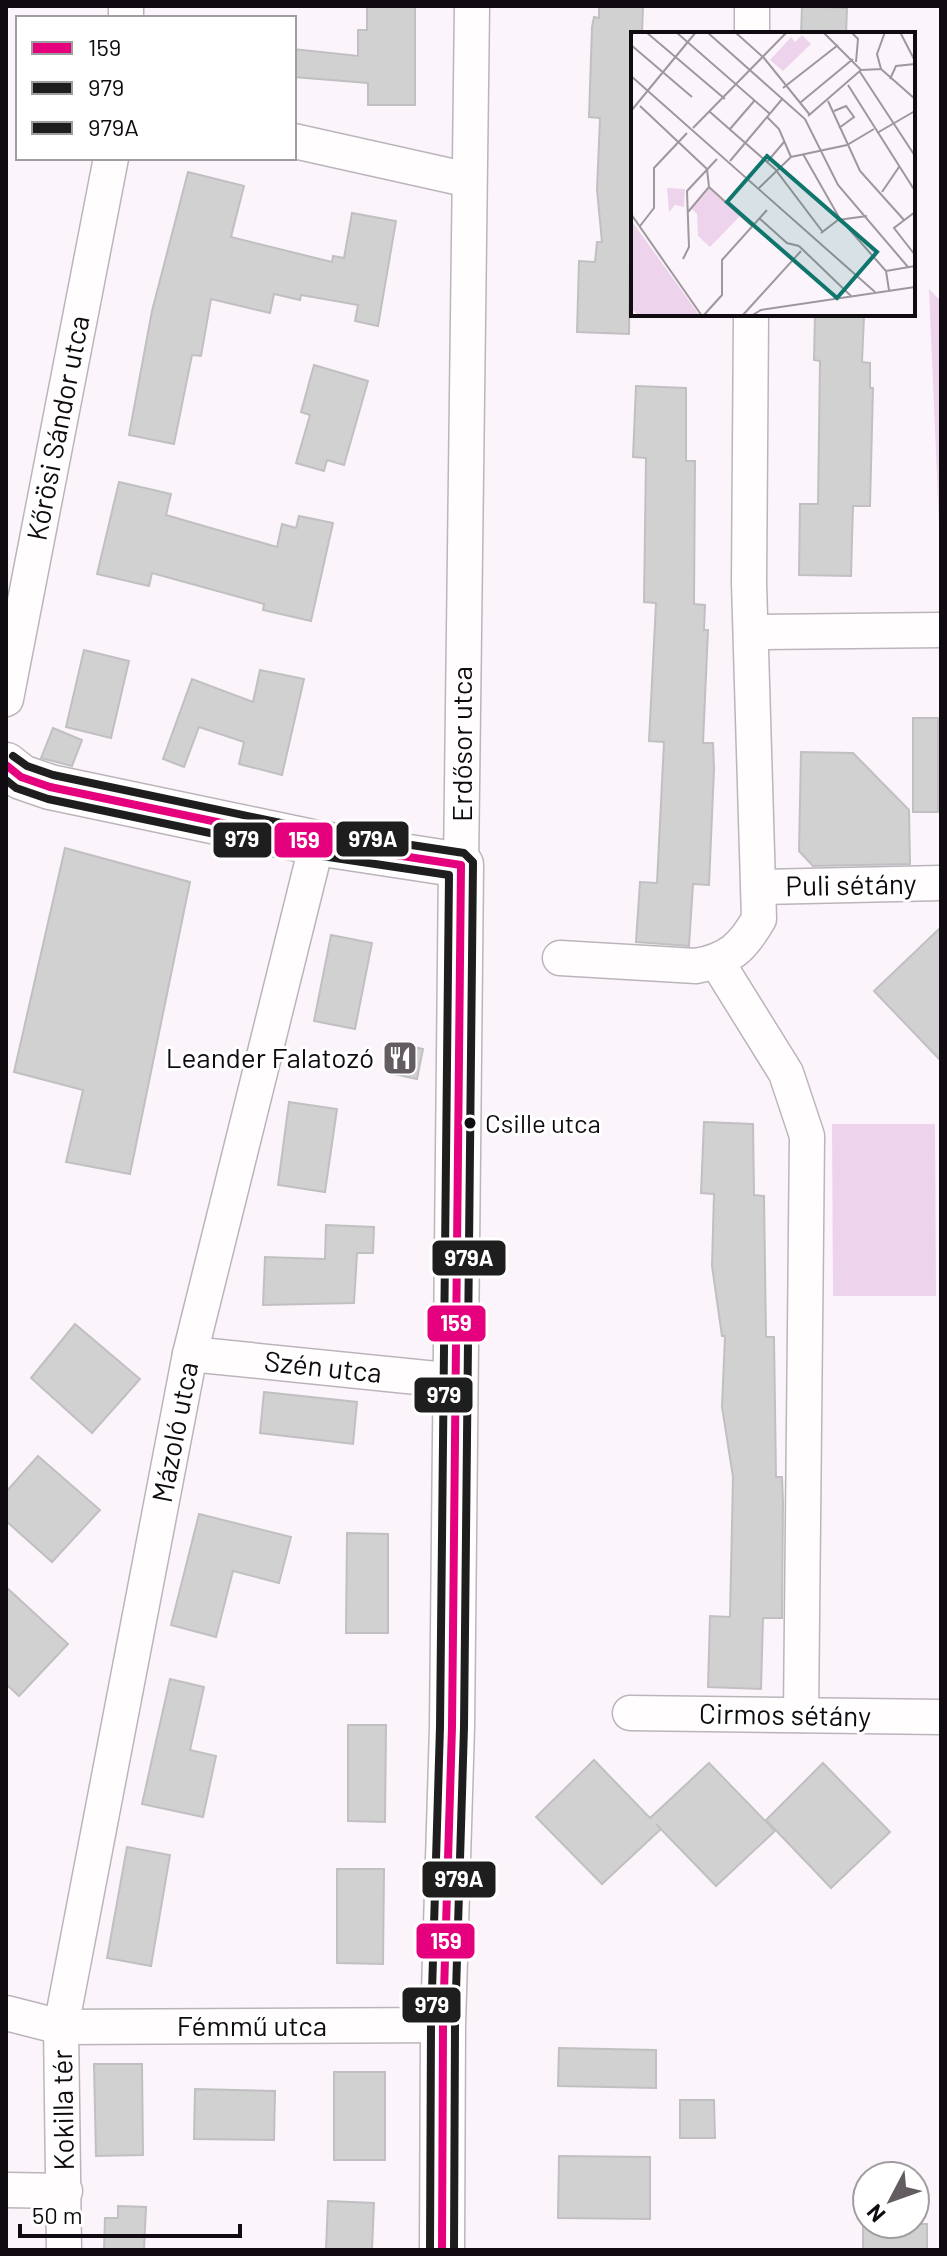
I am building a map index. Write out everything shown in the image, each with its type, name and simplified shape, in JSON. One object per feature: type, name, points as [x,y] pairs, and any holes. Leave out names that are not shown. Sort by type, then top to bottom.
[{"type":"street","name":"Erdősor utca","points":[[442,2250],[443,2025],[452,1727],[472,6]]},
{"type":"street","points":[[752,6],[752,32]]},
{"type":"street","points":[[296,141],[469,180]]},
{"type":"street","name":"Kőrösi Sándor utca","points":[[6,699],[111,160]]},
{"type":"street","points":[[560,958],[696,966],[717,962],[730,957],[747,940],[759,919],[761,887],[752,632],[751,316]]},
{"type":"street","points":[[752,632],[941,630]]},
{"type":"street","points":[[6,765],[21,777],[50,787],[317,843],[461,865]]},
{"type":"street","name":"Mázoló utca","points":[[61,2027],[190,1354],[317,843]]},
{"type":"street","name":"Puli sétány","points":[[761,887],[941,883]]},
{"type":"street","points":[[717,962],[786,1073],[807,1136],[801,1715]]},
{"type":"street","name":"Szén utca","points":[[190,1354],[456,1381]]},
{"type":"street","name":"Cirmos sétány","points":[[630,1713],[941,1717]]},
{"type":"street","name":"Kokilla tér","points":[[6,2013],[61,2027],[65,2191],[6,2190]]},
{"type":"street","name":"Fémmű utca","points":[[61,2027],[443,2025]]},
{"type":"street","points":[[64,2250],[65,2191]]},
{"type":"shaded area","points":[[929,289],[941,301],[941,524],[939,524]]},
{"type":"shaded area","points":[[832,1124],[935,1124],[936,1296],[833,1296]]},
{"type":"building","points":[[367,6],[415,6],[415,105],[368,105],[368,83],[296,77],[296,49],[358,56],[358,30],[367,30]]},
{"type":"building","points":[[599,6],[643,6],[642,32],[631,32],[629,334],[577,332],[579,261],[595,262],[597,242],[602,242],[597,190],[600,118],[589,117],[592,27],[594,17],[599,18]]},
{"type":"building","points":[[802,6],[847,8],[846,32],[801,32]]},
{"type":"building","points":[[188,172],[244,186],[231,237],[332,262],[333,256],[344,258],[352,213],[396,221],[378,326],[355,321],[358,305],[301,295],[300,300],[274,294],[270,313],[211,299],[201,356],[192,355],[174,444],[129,435],[152,311]]},
{"type":"building","points":[[815,316],[864,316],[862,362],[870,363],[870,388],[873,388],[870,506],[853,506],[851,576],[799,575],[800,504],[818,504],[820,361],[814,360]]},
{"type":"building","points":[[314,365],[368,381],[344,465],[327,460],[324,471],[296,463],[310,415],[301,412]]},
{"type":"building","points":[[636,386],[686,388],[686,461],[695,461],[694,604],[705,605],[704,630],[708,630],[703,743],[713,743],[714,769],[709,885],[693,884],[689,946],[636,942],[640,882],[657,883],[664,742],[649,741],[656,603],[644,602],[646,458],[633,457]]},
{"type":"building","points":[[119,482],[171,494],[166,515],[277,547],[282,524],[296,528],[299,516],[333,523],[311,621],[263,610],[264,604],[152,573],[149,586],[97,574]]},
{"type":"building","points":[[84,650],[129,661],[111,738],[66,727]]},
{"type":"building","points":[[260,670],[304,679],[282,775],[239,764],[244,742],[199,727],[184,767],[163,759],[192,679],[253,702]]},
{"type":"building","points":[[913,718],[938,718],[938,812],[913,812]]},
{"type":"building","points":[[53,728],[82,740],[72,766],[41,758]]},
{"type":"building","points":[[801,752],[853,753],[909,810],[910,864],[813,866],[799,851]]},
{"type":"building","points":[[65,848],[190,882],[130,1174],[66,1162],[83,1090],[14,1072]]},
{"type":"building","points":[[941,927],[941,1061],[874,991]]},
{"type":"building","points":[[331,935],[372,943],[355,1029],[314,1021]]},
{"type":"building","points":[[395,1043],[423,1049],[417,1079],[389,1073]]},
{"type":"building","points":[[289,1102],[337,1109],[325,1192],[278,1185]]},
{"type":"building","points":[[704,1122],[753,1124],[754,1195],[764,1196],[766,1337],[774,1337],[776,1477],[782,1477],[783,1502],[782,1618],[763,1618],[761,1689],[708,1687],[710,1616],[730,1617],[733,1477],[722,1407],[725,1336],[722,1336],[712,1266],[714,1194],[701,1193]]},
{"type":"building","points":[[326,1225],[374,1227],[373,1253],[357,1253],[354,1303],[263,1305],[265,1257],[325,1259]]},
{"type":"building","points":[[75,1324],[140,1379],[92,1433],[31,1378]]},
{"type":"building","points":[[264,1392],[357,1402],[353,1444],[260,1433]]},
{"type":"building","points":[[38,1456],[100,1510],[52,1562],[6,1521],[6,1492]]},
{"type":"building","points":[[199,1514],[291,1537],[279,1583],[233,1571],[216,1637],[171,1625]]},
{"type":"building","points":[[347,1533],[388,1534],[388,1633],[346,1633]]},
{"type":"building","points":[[6,1587],[68,1644],[19,1696],[6,1684]]},
{"type":"building","points":[[170,1679],[204,1687],[190,1750],[216,1756],[203,1817],[142,1804]]},
{"type":"building","points":[[348,1725],[386,1725],[385,1822],[348,1821]]},
{"type":"building","points":[[594,1760],[650,1818],[709,1763],[775,1831],[716,1886],[661,1829],[602,1884],[536,1817]]},
{"type":"building","points":[[823,1763],[890,1832],[831,1888],[766,1820]]},
{"type":"building","points":[[127,1847],[170,1855],[151,1966],[107,1958]]},
{"type":"building","points":[[337,1869],[384,1869],[383,1964],[337,1963]]},
{"type":"building","points":[[559,2048],[656,2050],[656,2088],[558,2086]]},
{"type":"building","points":[[94,2064],[142,2064],[143,2155],[96,2156]]},
{"type":"building","points":[[334,2072],[385,2072],[385,2160],[334,2160]]},
{"type":"building","points":[[195,2089],[275,2091],[274,2140],[194,2139]]},
{"type":"building","points":[[680,2100],[714,2100],[715,2138],[680,2138]]},
{"type":"building","points":[[559,2156],[650,2157],[650,2219],[558,2218]]},
{"type":"building","points":[[328,2201],[374,2203],[372,2250],[326,2250]]},
{"type":"building","points":[[118,2206],[146,2207],[144,2250],[104,2250],[105,2218],[118,2218]]},
{"type":"building","points":[[863,2240],[927,2240],[927,2250],[863,2250]]},
{"type":"transit line","name":"979A","points":[[13,756],[27,766],[53,775],[319,831],[464,853],[473,862],[464,1727],[455,2025],[454,2250]]},
{"type":"transit line","name":"159","points":[[6,765],[21,777],[50,787],[317,843],[461,865],[452,1727],[443,2025],[442,2250]]},
{"type":"transit line","name":"979","points":[[6,780],[16,788],[48,799],[315,855],[449,875],[440,1727],[431,2025],[430,2250]]},
{"type":"place","name":"Leander Falatozó","points":[[400,1058]]},
{"type":"place","name":"Csille utca","points":[[470,1123]]}]
